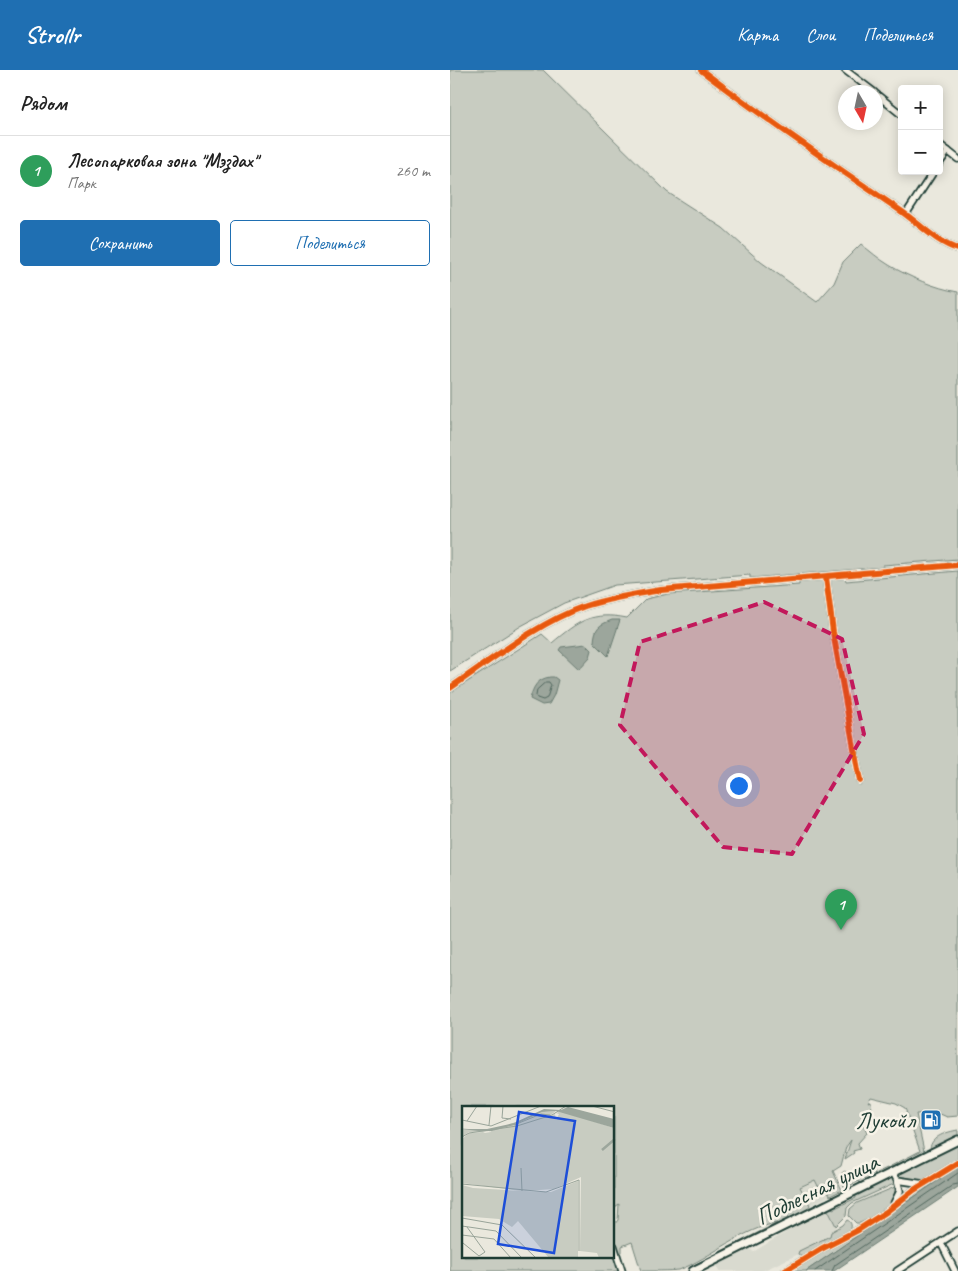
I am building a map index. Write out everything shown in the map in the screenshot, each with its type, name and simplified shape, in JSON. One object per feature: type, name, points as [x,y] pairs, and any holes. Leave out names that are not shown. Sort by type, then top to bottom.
[{"type":"main road","name":"Подлесная улица","points":[[693,1271],[958,1140]]},
{"type":"street","points":[[701,70],[772,123],[906,214],[948,246],[958,249]]},
{"type":"street","points":[[845,70],[865,85]]},
{"type":"street","points":[[883,100],[898,112]]},
{"type":"street","points":[[943,147],[958,159]]},
{"type":"street","points":[[943,158],[948,151]]},
{"type":"street","points":[[906,214],[931,175]]},
{"type":"street","points":[[450,688],[549,623],[583,607],[613,598],[660,590],[958,565]]},
{"type":"street","points":[[826,577],[833,632],[860,781]]},
{"type":"street","points":[[785,1271],[821,1249],[858,1230],[914,1190],[958,1163]]},
{"type":"street","points":[[892,1206],[900,1191],[893,1172]]},
{"type":"street","points":[[897,1180],[926,1184]]},
{"type":"street","points":[[898,1271],[958,1231]]},
{"type":"street","points":[[941,1243],[955,1271]]},
{"type":"street","points":[[615,1249],[622,1271]]},
{"type":"highlighted area","points":[[764,602],[842,639],[864,734],[792,854],[723,847],[620,725],[640,642]]},
{"type":"shaded area","points":[[450,70],[543,70],[667,192],[723,228],[761,262],[817,302],[834,283],[843,262],[861,244],[885,263],[905,274],[922,282],[958,292],[958,559],[750,578],[750,575],[615,585],[564,603],[521,626],[450,671]]},
{"type":"shaded area","points":[[958,571],[958,1116],[947,1117],[938,1113],[916,1114],[924,1151],[892,1168],[891,1166],[920,1151],[905,1108],[896,1103],[871,1097],[868,1102],[871,1101],[873,1119],[861,1120],[867,1133],[858,1143],[860,1149],[853,1151],[854,1153],[845,1159],[851,1140],[846,1147],[841,1166],[833,1171],[842,1190],[830,1196],[825,1187],[818,1186],[815,1180],[800,1187],[810,1205],[808,1208],[825,1200],[826,1202],[698,1266],[694,1265],[777,1223],[752,1231],[679,1270],[641,1271],[632,1242],[622,1246],[622,1252],[620,1253],[615,1243],[615,1224],[618,1220],[619,1204],[615,1207],[615,1106],[462,1106],[462,1258],[615,1258],[615,1255],[620,1271],[450,1271],[450,693],[542,634],[552,643],[578,624],[595,617],[615,616],[627,618],[646,599],[668,594],[799,585],[799,581],[845,577],[846,581]]},
{"type":"shaded area","points":[[958,1130],[958,1136],[930,1149],[936,1138],[945,1133]]},
{"type":"shaded area","points":[[958,1144],[958,1167],[806,1271],[789,1271],[923,1187],[899,1177],[898,1174]]},
{"type":"shaded area","points":[[887,1168],[888,1170],[845,1188],[841,1179],[842,1173],[845,1171],[851,1180],[873,1170],[874,1174]]},
{"type":"shaded area","points":[[820,1177],[829,1196],[810,1205],[801,1187]]},
{"type":"shaded area","points":[[890,1178],[896,1180],[896,1183],[852,1203],[847,1208],[846,1216],[836,1226],[828,1210],[786,1230],[786,1228],[831,1207],[833,1209],[856,1198],[855,1194]]},
{"type":"shaded area","points":[[895,1187],[892,1201],[884,1210],[860,1223],[856,1223],[849,1216],[850,1209],[857,1203]]},
{"type":"shaded area","points":[[828,1210],[840,1235],[762,1271],[719,1271],[717,1265],[750,1248],[753,1252],[787,1230]]},
{"type":"shaded area","points":[[847,1220],[851,1225],[850,1231],[802,1257],[798,1254],[799,1251],[830,1236],[831,1232],[843,1225]]},
{"type":"water","points":[[612,620],[620,620],[608,656],[594,642],[595,633],[598,627]]},
{"type":"water","points":[[586,644],[592,650],[590,657],[579,669],[559,650],[561,647]]},
{"type":"water","points":[[550,677],[558,680],[554,695],[549,704],[542,705],[530,699],[536,684]]},
{"type":"water","points":[[958,1167],[958,1187],[834,1271],[806,1271]]},
{"type":"cycle path","points":[[701,70],[774,124],[905,214],[934,237],[958,249]]},
{"type":"cycle path","points":[[450,688],[550,622],[585,606],[604,601],[661,590],[958,565]]},
{"type":"cycle path","points":[[826,577],[833,632],[860,781]]},
{"type":"cycle path","points":[[785,1271],[821,1249],[858,1230],[886,1212],[914,1190],[958,1163]]},
{"type":"place","name":"Лесопарковая зона \"Мэздах\"","points":[[841,930]]},
{"type":"place","name":"Лукойл","points":[[931,1120]]}]
